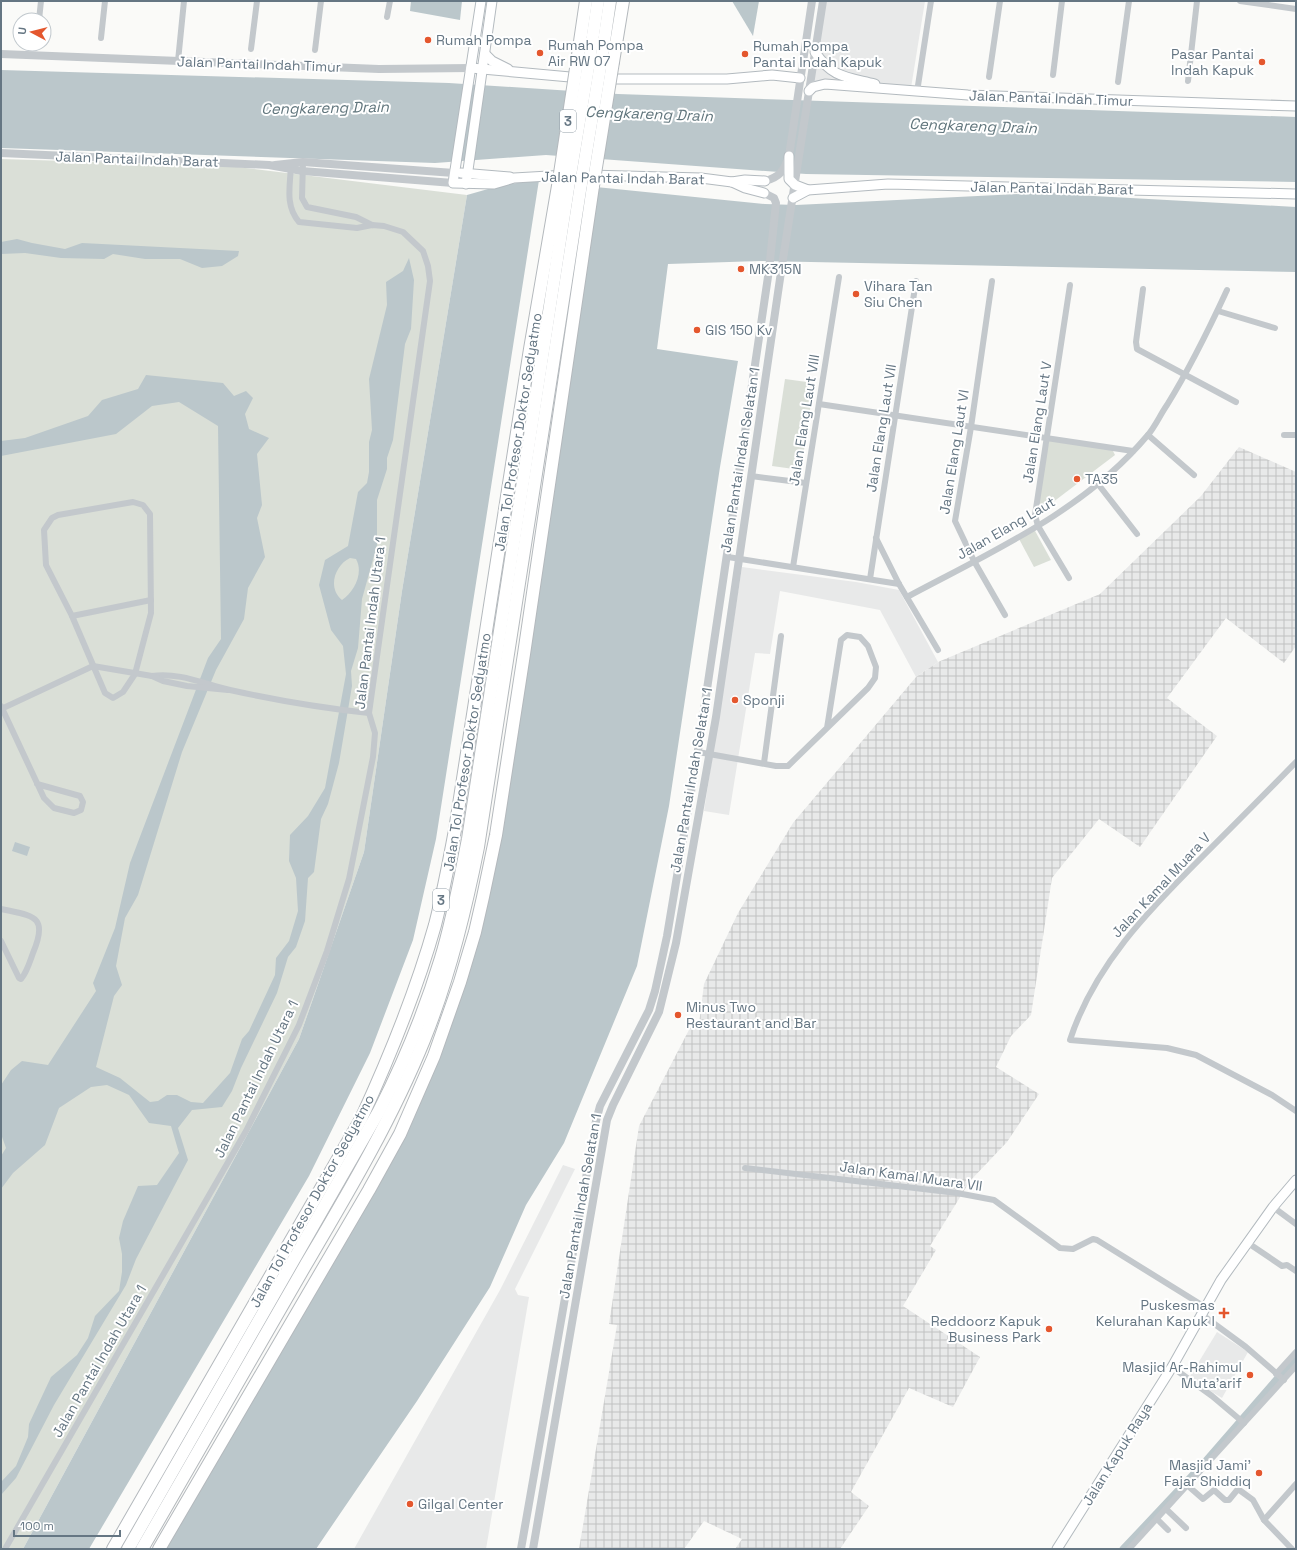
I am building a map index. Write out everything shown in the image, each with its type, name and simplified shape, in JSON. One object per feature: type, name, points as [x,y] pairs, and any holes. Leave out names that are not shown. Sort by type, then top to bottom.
[{"type":"highway","name":"Jalan Tol Profesor Doktor Sedyatmo","points":[[142,1549],[370,1154],[407,1080],[424,1040],[453,956],[466,909],[478,848],[575,183],[589,62],[586,1]]},
{"type":"highway","name":"Jalan Tol Profesor Doktor Sedyatmo","points":[[128,1549],[379,1111],[411,1043],[441,957],[452,916],[468,839],[575,183],[589,62],[598,1]]},
{"type":"highway","name":"Jalan Tol Profesor Doktor Sedyatmo","points":[[589,62],[610,1]]},
{"type":"highway","name":"Jalan Tol Profesor Doktor Sedyatmo","points":[[113,1549],[361,1119],[391,1052],[420,973],[443,892],[455,830],[530,349],[575,183],[613,62],[623,1]]},
{"type":"highway","name":"Jalan Tol Profesor Doktor Sedyatmo","points":[[159,1549],[365,1197],[400,1134],[434,1056],[460,982],[475,932],[496,835],[568,359],[575,183]]},
{"type":"main road","points":[[453,183],[481,1]]},
{"type":"main road","points":[[466,184],[492,1]]},
{"type":"main road","points":[[815,52],[822,63],[833,72],[875,84],[889,90]]},
{"type":"main road","name":"Jalan Pantai Indah Timur","points":[[485,54],[499,65],[517,72]]},
{"type":"main road","name":"Jalan Pantai Indah Timur","points":[[471,68],[614,80],[727,79],[772,75],[800,78]]},
{"type":"main road","name":"Jalan Pantai Indah Timur","points":[[809,93],[813,87],[825,84],[916,92],[1296,106]]},
{"type":"main road","points":[[789,156],[789,179],[795,185]]},
{"type":"main road","name":"Jalan Pantai Indah Barat","points":[[455,168],[467,173],[514,178]]},
{"type":"main road","name":"Jalan Pantai Indah Barat","points":[[453,183],[494,184],[514,178],[541,175],[663,176],[732,182],[745,180],[765,182]]},
{"type":"main road","name":"Jalan Pantai Indah Barat","points":[[732,182],[745,188],[764,193]]},
{"type":"main road","name":"Jalan Pantai Indah Barat","points":[[795,185],[808,190],[900,184],[1296,194]]},
{"type":"main road","name":"Jalan Pantai Indah Barat","points":[[792,200],[808,190]]},
{"type":"main road","name":"Jalan Kapuk Raya","points":[[1057,1549],[1172,1366],[1203,1310],[1273,1207],[1296,1180]]},
{"type":"street","points":[[40,12],[41,1]]},
{"type":"street","points":[[101,38],[105,1]]},
{"type":"street","points":[[178,61],[184,1]]},
{"type":"street","points":[[251,49],[256,1]]},
{"type":"street","points":[[315,50],[321,1]]},
{"type":"street","points":[[388,17],[390,1]]},
{"type":"street","points":[[789,156],[812,1]]},
{"type":"street","points":[[765,182],[789,174],[809,93],[823,1]]},
{"type":"street","points":[[916,92],[930,1]]},
{"type":"street","points":[[989,77],[1000,1]]},
{"type":"street","points":[[1053,75],[1062,1]]},
{"type":"street","points":[[1118,82],[1129,1]]},
{"type":"street","points":[[1188,81],[1198,1]]},
{"type":"street","points":[[1240,1],[1296,9]]},
{"type":"street","points":[[798,95],[815,52]]},
{"type":"street","name":"Jalan Pantai Indah Timur","points":[[1,54],[378,69],[471,68]]},
{"type":"street","name":"Jalan Pantai Indah Barat","points":[[1,153],[291,166],[302,171],[453,183]]},
{"type":"street","name":"Jalan Pantai Indah Barat","points":[[291,166],[303,162],[455,168]]},
{"type":"street","name":"Jalan Pantai Indah Utara 1","points":[[303,162],[302,198],[308,207],[356,217],[372,225]]},
{"type":"street","name":"Jalan Pantai Indah Utara 1","points":[[5,1549],[246,1131],[299,1025],[327,951],[349,879],[373,757],[375,733],[369,713],[430,281],[428,266],[423,250],[403,232],[384,226],[372,225],[357,228],[299,222],[292,214],[290,205],[291,166]]},
{"type":"street","name":"Jalan Pantai Indah Selatan 1","points":[[533,1549],[607,1120],[612,1105],[659,1012],[676,944],[709,754],[795,185]]},
{"type":"street","name":"Jalan Pantai Indah Selatan 1","points":[[521,1549],[596,1121],[600,1106],[648,1010],[657,983],[667,936],[698,752],[728,557],[769,270],[776,203],[774,198],[764,193]]},
{"type":"street","name":"Jalan Elang Laut VIII","points":[[792,567],[839,277]]},
{"type":"street","name":"Jalan Elang Laut VII","points":[[870,579],[916,281]]},
{"type":"street","name":"Jalan Elang Laut VI","points":[[992,281],[971,427],[955,521],[974,561],[1005,616]]},
{"type":"street","name":"Jalan Elang Laut V","points":[[1069,578],[1038,526],[1035,515],[1070,285]]},
{"type":"street","points":[[1143,289],[1136,342],[1137,349],[1236,402]]},
{"type":"street","name":"Jalan Elang Laut","points":[[907,597],[1038,526],[1098,484],[1133,451],[1148,435],[1186,375],[1227,290]]},
{"type":"street","points":[[1218,311],[1275,328]]},
{"type":"street","points":[[819,404],[1133,451]]},
{"type":"street","points":[[1148,435],[1194,475]]},
{"type":"street","points":[[1284,435],[1296,435]]},
{"type":"street","points":[[751,476],[806,483]]},
{"type":"street","points":[[1098,484],[1136,534]]},
{"type":"street","points":[[133,502],[143,505],[150,514],[151,613],[135,674],[123,692],[113,698],[105,693],[72,616],[46,565],[44,530],[52,518],[58,515],[133,502]]},
{"type":"street","points":[[876,538],[899,584],[938,650]]},
{"type":"street","points":[[728,557],[899,584]]},
{"type":"street","points":[[72,616],[150,600]]},
{"type":"street","points":[[698,752],[788,766],[827,728],[868,688],[875,678],[876,667],[868,646],[860,637],[847,635],[841,640],[827,728]]},
{"type":"street","points":[[764,763],[781,636]]},
{"type":"street","points":[[37,784],[80,796],[83,802],[80,810],[74,813],[54,808],[44,798],[37,784],[1,708],[93,666],[152,676],[163,674],[190,679],[211,687]]},
{"type":"street","points":[[152,676],[163,681],[187,686],[211,687],[326,708],[369,713]]},
{"type":"street","name":"Jalan Kamal Muara V","points":[[1296,762],[1162,897],[1127,937],[1108,961],[1092,987],[1070,1040],[1167,1048],[1196,1055],[1272,1095],[1296,1111]]},
{"type":"street","points":[[1,909],[31,915],[38,923],[40,931],[38,941],[21,979],[19,978],[1,941]]},
{"type":"street","points":[[657,983],[666,986]]},
{"type":"street","name":"Jalan Kamal Muara VII","points":[[745,1168],[934,1190],[994,1200],[1060,1248],[1073,1249],[1093,1239],[1097,1240],[1203,1310]]},
{"type":"street","points":[[1273,1207],[1296,1224]]},
{"type":"street","points":[[1248,1243],[1282,1266],[1287,1265],[1296,1271]]},
{"type":"street","points":[[1203,1310],[1280,1377]]},
{"type":"street","points":[[1131,1549],[1280,1377],[1296,1352]]},
{"type":"street","points":[[1172,1366],[1242,1421]]},
{"type":"street","points":[[1280,1377],[1296,1366]]},
{"type":"street","points":[[1264,1520],[1296,1484]]},
{"type":"street","points":[[1187,1485],[1203,1498],[1214,1490],[1225,1500],[1229,1500],[1238,1489],[1253,1500],[1264,1520],[1292,1549]]},
{"type":"street","points":[[1166,1509],[1186,1528]]},
{"type":"street","points":[[1157,1519],[1168,1530]]},
{"type":"shaded area","points":[[822,1],[925,1],[911,88],[809,90]]},
{"type":"shaded area","points":[[1,159],[229,166],[467,195],[402,591],[364,852],[299,1039],[23,1549],[1,1549]]},
{"type":"shaded area","points":[[785,379],[814,383],[801,470],[772,466]]},
{"type":"shaded area","points":[[1049,440],[1112,449],[1115,455],[1036,515]]},
{"type":"shaded area","points":[[1239,447],[1296,472],[1296,646],[1284,663],[1226,618],[1167,698],[1217,736],[1140,847],[1099,819],[1052,878],[1031,1015],[1011,1036],[996,1067],[1039,1094],[1007,1142],[970,1181],[930,1246],[936,1250],[903,1306],[980,1357],[953,1407],[909,1388],[851,1492],[869,1506],[840,1549],[735,1549],[742,1539],[704,1521],[684,1549],[579,1549],[617,1325],[609,1324],[639,1126],[692,1024],[699,1024],[704,984],[738,913],[793,823],[916,677],[938,662],[1100,594],[1201,496]]},
{"type":"shaded area","points":[[1034,529],[1051,560],[1034,567],[1018,537]]},
{"type":"shaded area","points":[[742,567],[856,582],[899,590],[938,662],[916,677],[880,610],[780,591],[770,654],[755,653],[729,815],[704,811]]},
{"type":"shaded area","points":[[563,1165],[575,1169],[515,1289],[518,1295],[529,1297],[486,1549],[354,1549],[500,1290]]},
{"type":"shaded area","points":[[1217,1332],[1248,1352],[1222,1398],[1189,1378]]},
{"type":"water","points":[[411,1],[462,1],[460,20],[410,11]]},
{"type":"water","points":[[732,1],[759,1],[753,36]]},
{"type":"water","name":"Cengkareng Drain","points":[[1,70],[449,83],[618,94],[1296,117],[1296,182],[806,174],[546,155],[435,163],[1,148]]},
{"type":"water","points":[[539,180],[436,839],[413,940],[370,1053],[309,1176],[89,1549],[23,1549],[299,1039],[364,852],[402,591],[467,195],[502,185]]},
{"type":"water","points":[[596,187],[765,204],[796,205],[1039,193],[1296,207],[1296,272],[760,261],[668,264],[657,349],[738,361],[720,467],[669,806],[637,966],[564,1143],[526,1205],[490,1287],[417,1401],[316,1549],[163,1549],[405,1130],[480,931]]},
{"type":"water","points":[[17,239],[65,249],[82,243],[239,251],[238,256],[222,266],[202,268],[180,259],[145,259],[113,254],[104,259],[61,258],[25,253],[1,254],[1,242]]},
{"type":"water","points":[[409,258],[414,280],[411,329],[405,344],[393,440],[387,458],[387,469],[377,500],[377,545],[362,599],[358,648],[351,671],[352,686],[339,763],[328,804],[321,819],[314,872],[308,878],[305,921],[296,947],[288,957],[277,993],[241,1068],[232,1091],[222,1107],[192,1110],[178,1128],[188,1160],[136,1259],[126,1285],[54,1405],[16,1478],[1,1495],[1,1482],[16,1466],[28,1437],[29,1424],[51,1377],[77,1355],[88,1338],[95,1316],[119,1291],[122,1272],[122,1254],[119,1238],[123,1221],[138,1186],[157,1185],[179,1153],[171,1126],[149,1123],[129,1095],[107,1085],[91,1087],[59,1108],[45,1145],[13,1173],[1,1189],[1,1156],[6,1148],[1,1134],[1,1085],[11,1070],[22,1061],[48,1065],[96,991],[93,983],[115,928],[130,863],[208,658],[221,639],[218,426],[179,402],[152,406],[116,434],[1,456],[1,441],[25,438],[88,416],[102,400],[138,389],[146,375],[223,383],[234,396],[246,391],[253,398],[245,414],[249,429],[269,438],[257,454],[262,505],[257,518],[265,557],[248,588],[244,619],[216,670],[182,752],[138,895],[125,918],[116,966],[122,985],[114,996],[96,1067],[120,1078],[150,1102],[158,1101],[167,1095],[177,1095],[191,1102],[203,1103],[230,1073],[242,1039],[249,1031],[275,975],[276,958],[289,941],[298,911],[296,878],[289,861],[290,835],[308,816],[325,788],[346,674],[343,646],[331,630],[319,585],[325,560],[348,546],[358,492],[367,483],[369,472],[369,442],[372,430],[369,379],[387,305],[386,282],[403,271]],"holes":[[[350,558],[356,559],[359,570],[356,582],[354,587],[342,600],[337,595],[335,589],[334,583],[337,571],[345,561]]]},
{"type":"water","points":[[15,842],[30,847],[27,856],[12,851]]},
{"type":"waterway","points":[[1123,1549],[1203,1464],[1296,1357]]},
{"type":"place","name":"Rumah Pompa","points":[[428,40]]},
{"type":"place","name":"Rumah Pompa Air RW 07","points":[[540,53]]},
{"type":"place","name":"Rumah Pompa Pantai Indah Kapuk","points":[[745,54]]},
{"type":"place","name":"Pasar Pantai Indah Kapuk","points":[[1262,62]]},
{"type":"place","name":"MK315N","points":[[741,269]]},
{"type":"place","name":"Vihara Tan Siu Chen","points":[[856,294]]},
{"type":"place","name":"GIS 150 Kv","points":[[697,330]]},
{"type":"place","name":"TA35","points":[[1077,479]]},
{"type":"place","name":"Sponji","points":[[735,700]]},
{"type":"place","name":"Minus Two Restaurant and Bar","points":[[678,1015]]},
{"type":"place","name":"Puskesmas Kelurahan Kapuk I","points":[[1224,1313]]},
{"type":"place","name":"Reddoorz Kapuk Business Park","points":[[1049,1329]]},
{"type":"place","name":"Masjid Ar-Rahimul Muta'arif","points":[[1250,1375]]},
{"type":"place","name":"Masjid Jami' Fajar Shiddiq","points":[[1259,1473]]},
{"type":"place","name":"Gilgal Center","points":[[410,1504]]}]
